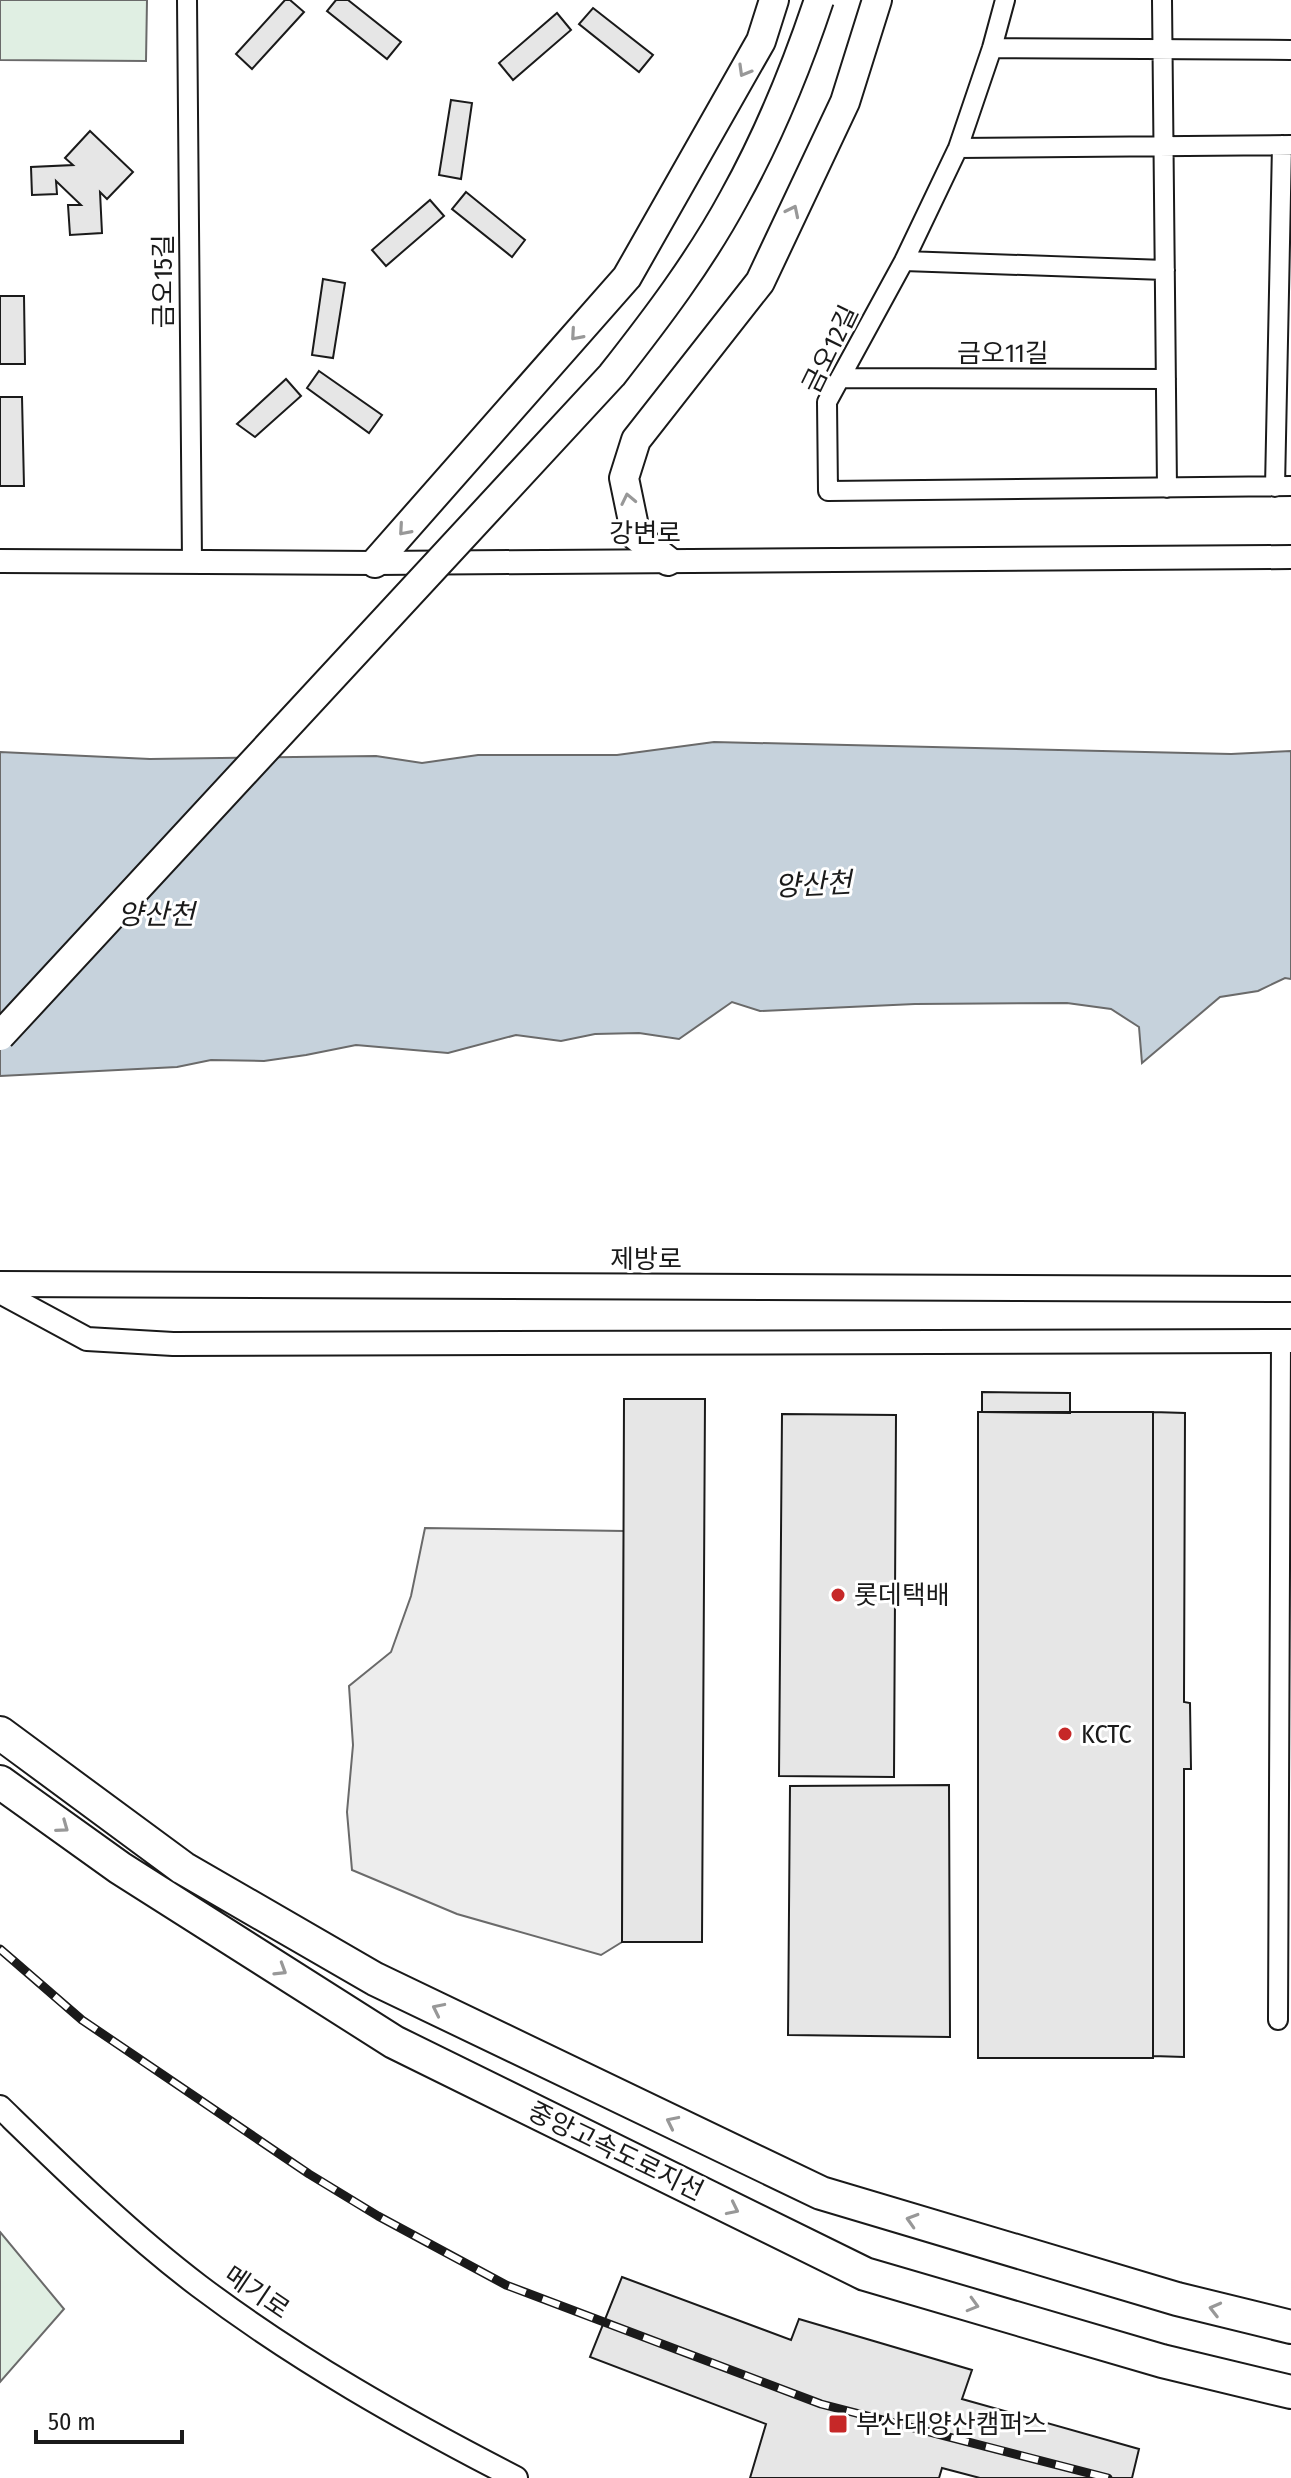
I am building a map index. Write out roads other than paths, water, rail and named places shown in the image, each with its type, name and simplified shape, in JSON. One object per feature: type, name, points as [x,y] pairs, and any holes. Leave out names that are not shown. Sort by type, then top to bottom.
[{"type":"highway","name":"중앙고속도로지선","points":[[0,1733],[183,1868],[375,1979],[821,2193],[1177,2299],[1291,2327]]},
{"type":"highway","name":"중앙고속도로지선","points":[[0,1782],[120,1868],[394,2042],[865,2274],[1162,2361],[1291,2392]]},
{"type":"main road","points":[[375,563],[627,277],[761,41],[774,0]]},
{"type":"main road","points":[[0,1036],[612,375],[663,309],[734,199],[768,133],[796,67],[819,0]]},
{"type":"main road","points":[[668,561],[636,536],[624,478],[636,440],[760,282],[845,102],[877,0]]},
{"type":"main road","name":"제방로","points":[[0,1284],[1291,1289]]},
{"type":"street","name":"금오15길","points":[[187,0],[192,562]]},
{"type":"street","name":"금오12길","points":[[1005,0],[958,148],[904,261],[827,402],[828,491],[1283,486],[1286,145],[1163,147]]},
{"type":"street","points":[[1162,0],[1167,488]]},
{"type":"street","points":[[992,48],[1291,50]]},
{"type":"street","points":[[958,148],[1163,147]]},
{"type":"street","points":[[904,261],[1165,270]]},
{"type":"street","name":"금오11길","points":[[840,378],[1166,379]]},
{"type":"street","name":"강변로","points":[[0,561],[375,563],[1291,557]]},
{"type":"street","points":[[0,1292],[87,1339],[173,1344],[1286,1341],[1278,2020]]},
{"type":"street","name":"메기로","points":[[0,2107],[160,2254],[238,2314],[341,2381],[516,2478]]},
{"type":"water","name":"양산천","points":[[714,742],[1231,754],[1291,751],[1291,979],[1285,978],[1258,991],[1220,997],[1142,1063],[1139,1027],[1111,1009],[1067,1003],[915,1004],[760,1011],[732,1002],[679,1039],[639,1033],[595,1034],[561,1041],[516,1035],[448,1053],[356,1045],[264,1061],[211,1060],[177,1067],[0,1076],[0,752],[150,759],[376,756],[422,763],[478,755],[617,755]]},
{"type":"railway","points":[[0,1949],[82,2020],[309,2174],[378,2216],[506,2285],[821,2404],[1108,2478]]},
{"type":"place","name":"롯데택배","points":[[838,1595]]},
{"type":"place","name":"KCTC","points":[[1065,1734]]},
{"type":"place","name":"부산대양산캠퍼스","points":[[838,2424]]}]
